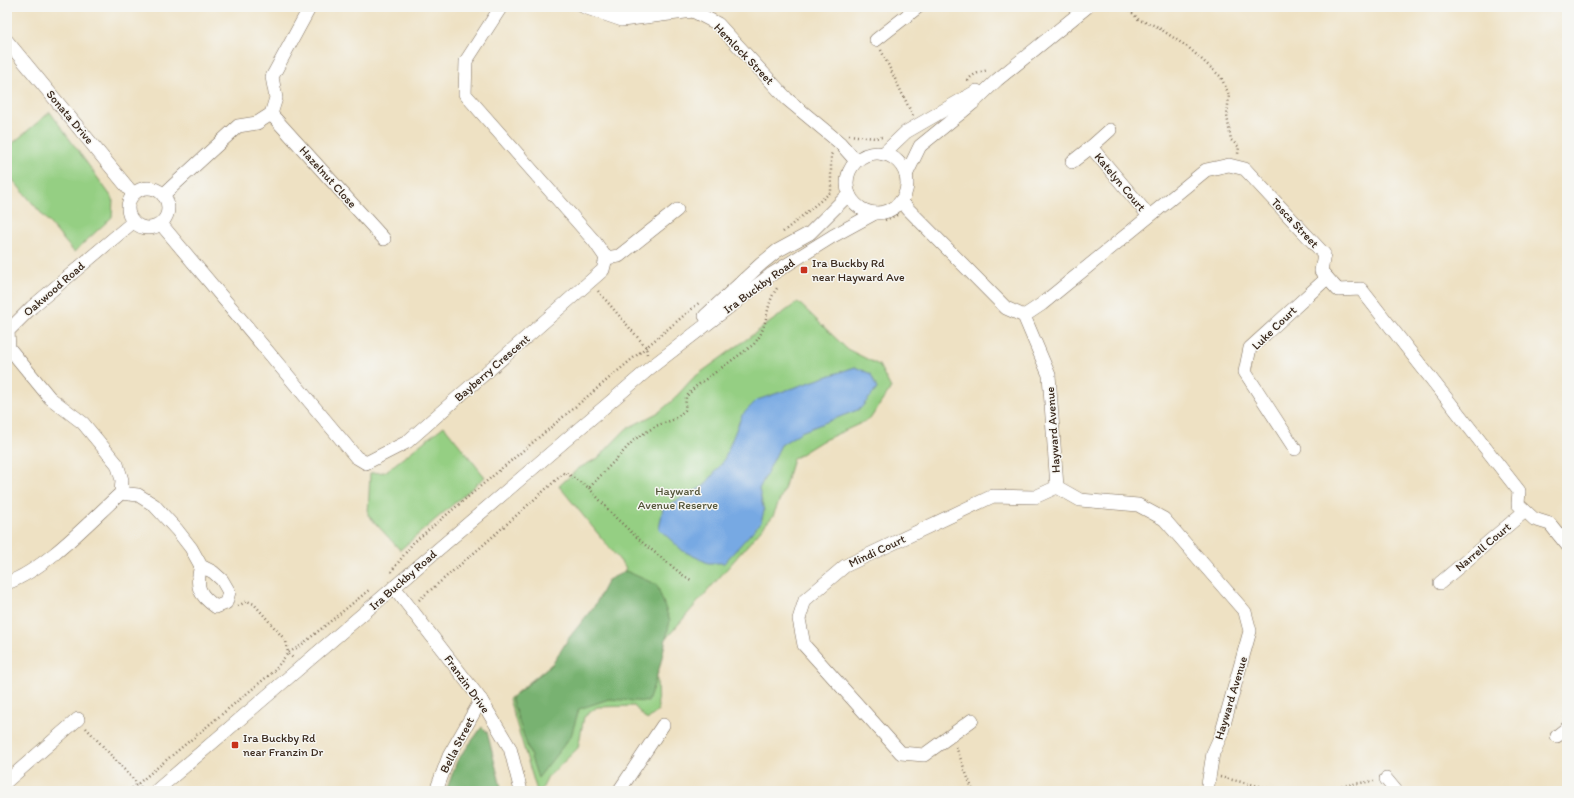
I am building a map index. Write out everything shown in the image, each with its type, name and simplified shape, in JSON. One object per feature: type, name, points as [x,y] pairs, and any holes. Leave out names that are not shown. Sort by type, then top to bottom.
[{"type":"street","points":[[163,195],[238,126],[257,123],[271,114],[276,98],[272,77],[310,7]]},
{"type":"street","points":[[501,7],[466,62],[465,94],[595,242],[606,258],[619,256],[677,210]]},
{"type":"street","name":"Hemlock Street","points":[[584,7],[622,20],[694,9],[718,24],[787,99],[840,143],[856,161]]},
{"type":"street","points":[[876,40],[918,7]]},
{"type":"street","points":[[883,154],[906,132],[993,75],[1087,7]]},
{"type":"street","name":"Sonata Drive","points":[[7,41],[133,194]]},
{"type":"street","points":[[906,175],[920,146],[973,103],[993,75]]},
{"type":"street","name":"Hazelnut Close","points":[[271,114],[384,239]]},
{"type":"street","name":"Katelyn Court","points":[[1072,162],[1110,130]]},
{"type":"street","name":"Katelyn Court","points":[[1091,147],[1149,216]]},
{"type":"street","points":[[905,206],[890,210],[878,217],[859,207],[849,194],[847,185],[848,176],[856,161],[868,154],[883,154],[890,156],[897,161],[906,175],[907,184],[905,206],[1006,308],[1024,316]]},
{"type":"street","name":"Tosca Street","points":[[1024,316],[1042,304],[1206,170],[1229,166],[1245,169],[1324,254],[1321,271],[1327,278]]},
{"type":"street","points":[[144,188],[150,188],[163,195],[168,204],[168,210],[167,216],[161,224],[151,229],[144,229],[133,222],[128,211],[128,205],[133,194],[144,188]]},
{"type":"street","name":"Ira Buckby Road","points":[[156,791],[650,368],[761,264],[777,251],[810,233],[849,194]]},
{"type":"street","name":"Ira Buckby Road","points":[[650,368],[772,274],[809,251],[878,217]]},
{"type":"street","name":"Oakwood Road","points":[[121,493],[122,480],[116,464],[83,423],[50,398],[10,348],[7,331],[32,307],[133,222]]},
{"type":"street","name":"Bayberry Crescent","points":[[161,224],[356,457],[366,463],[407,442],[603,270],[606,258]]},
{"type":"street","points":[[1327,278],[1338,290],[1361,289],[1519,491],[1518,504],[1534,519],[1550,524],[1567,545]]},
{"type":"street","name":"Luke Court","points":[[1295,449],[1246,372],[1250,348],[1327,278]]},
{"type":"street","name":"Hayward Avenue","points":[[1024,316],[1049,375],[1057,487],[1080,500],[1138,505],[1164,519],[1245,612],[1250,631],[1221,735],[1213,753],[1207,791]]},
{"type":"street","name":"Mindi Court","points":[[972,720],[924,755],[901,753],[804,645],[799,619],[805,600],[845,566],[993,496],[1035,497],[1057,487]]},
{"type":"street","points":[[7,584],[40,564],[63,546],[121,493],[138,495],[154,505],[191,548],[201,566],[213,572],[222,580],[229,592],[226,603],[216,607],[201,593],[197,580],[201,566]]},
{"type":"street","name":"Narrell Court","points":[[1440,583],[1525,511]]},
{"type":"street","name":"Franzin Drive","points":[[394,587],[481,700],[510,748],[521,791]]},
{"type":"street","name":"Bella Street","points":[[436,791],[449,756],[481,700]]},
{"type":"street","points":[[7,781],[78,719]]},
{"type":"street","points":[[618,791],[663,725]]},
{"type":"street","points":[[1386,779],[1396,791]]},
{"type":"path","points":[[1127,7],[1139,20],[1156,26],[1190,48],[1221,77],[1229,95],[1227,116],[1231,140],[1239,147],[1238,154],[1232,154]]},
{"type":"path","points":[[876,40],[914,120]]},
{"type":"path","points":[[968,83],[970,78],[979,72],[993,75]]},
{"type":"path","points":[[777,237],[831,192],[831,155],[847,135],[875,138],[890,136]]},
{"type":"path","points":[[878,217],[905,206]]},
{"type":"path","points":[[590,282],[646,347],[650,368]]},
{"type":"path","points":[[589,488],[635,438],[656,426],[675,419],[685,410],[686,397],[696,387],[753,345],[758,339],[765,325],[772,297],[777,288],[783,283]]},
{"type":"path","points":[[390,573],[412,543],[706,297]]},
{"type":"path","points":[[410,608],[565,472],[589,488],[616,518],[643,543],[684,576],[692,580]]},
{"type":"path","points":[[130,791],[274,671],[288,653],[300,646],[372,588]]},
{"type":"path","points":[[226,603],[234,609],[247,601],[254,604],[286,641],[288,653],[301,667]]},
{"type":"path","points":[[78,719],[144,791]]},
{"type":"path","points":[[951,736],[973,791]]},
{"type":"path","points":[[1209,774],[1280,791]]},
{"type":"path","points":[[1306,791],[1386,779]]},
{"type":"green space","points":[[50,112],[113,199],[112,217],[74,252],[7,173],[7,148]]},
{"type":"green space","name":"Hayward Avenue Reserve","points":[[798,302],[847,349],[879,365],[891,388],[870,419],[822,441],[793,459],[784,489],[773,516],[656,650],[658,711],[647,720],[634,706],[597,707],[584,717],[578,748],[548,777],[541,791],[537,791],[509,699],[571,648],[626,568],[559,486],[579,468],[598,458],[626,429],[659,412],[672,401],[693,378]]},
{"type":"green space","points":[[444,426],[485,477],[400,550],[368,515],[370,473],[385,472]]},
{"type":"green space","points":[[626,571],[657,585],[670,621],[660,666],[648,702],[609,699],[579,709],[571,736],[538,778],[511,698],[552,665],[568,639],[595,605],[608,580]]},
{"type":"green space","points":[[482,727],[487,732],[502,791],[446,791],[457,761]]},
{"type":"water","points":[[855,367],[871,374],[877,389],[860,409],[801,432],[781,445],[759,489],[764,511],[761,522],[724,563],[708,563],[683,551],[659,529],[663,508],[704,486],[723,462],[742,415],[757,400]]},
{"type":"place","name":"Ira Buckby Rd near Hayward Ave","points":[[804,270]]},
{"type":"place","name":"Ira Buckby Rd near Franzin Dr","points":[[235,745]]}]
